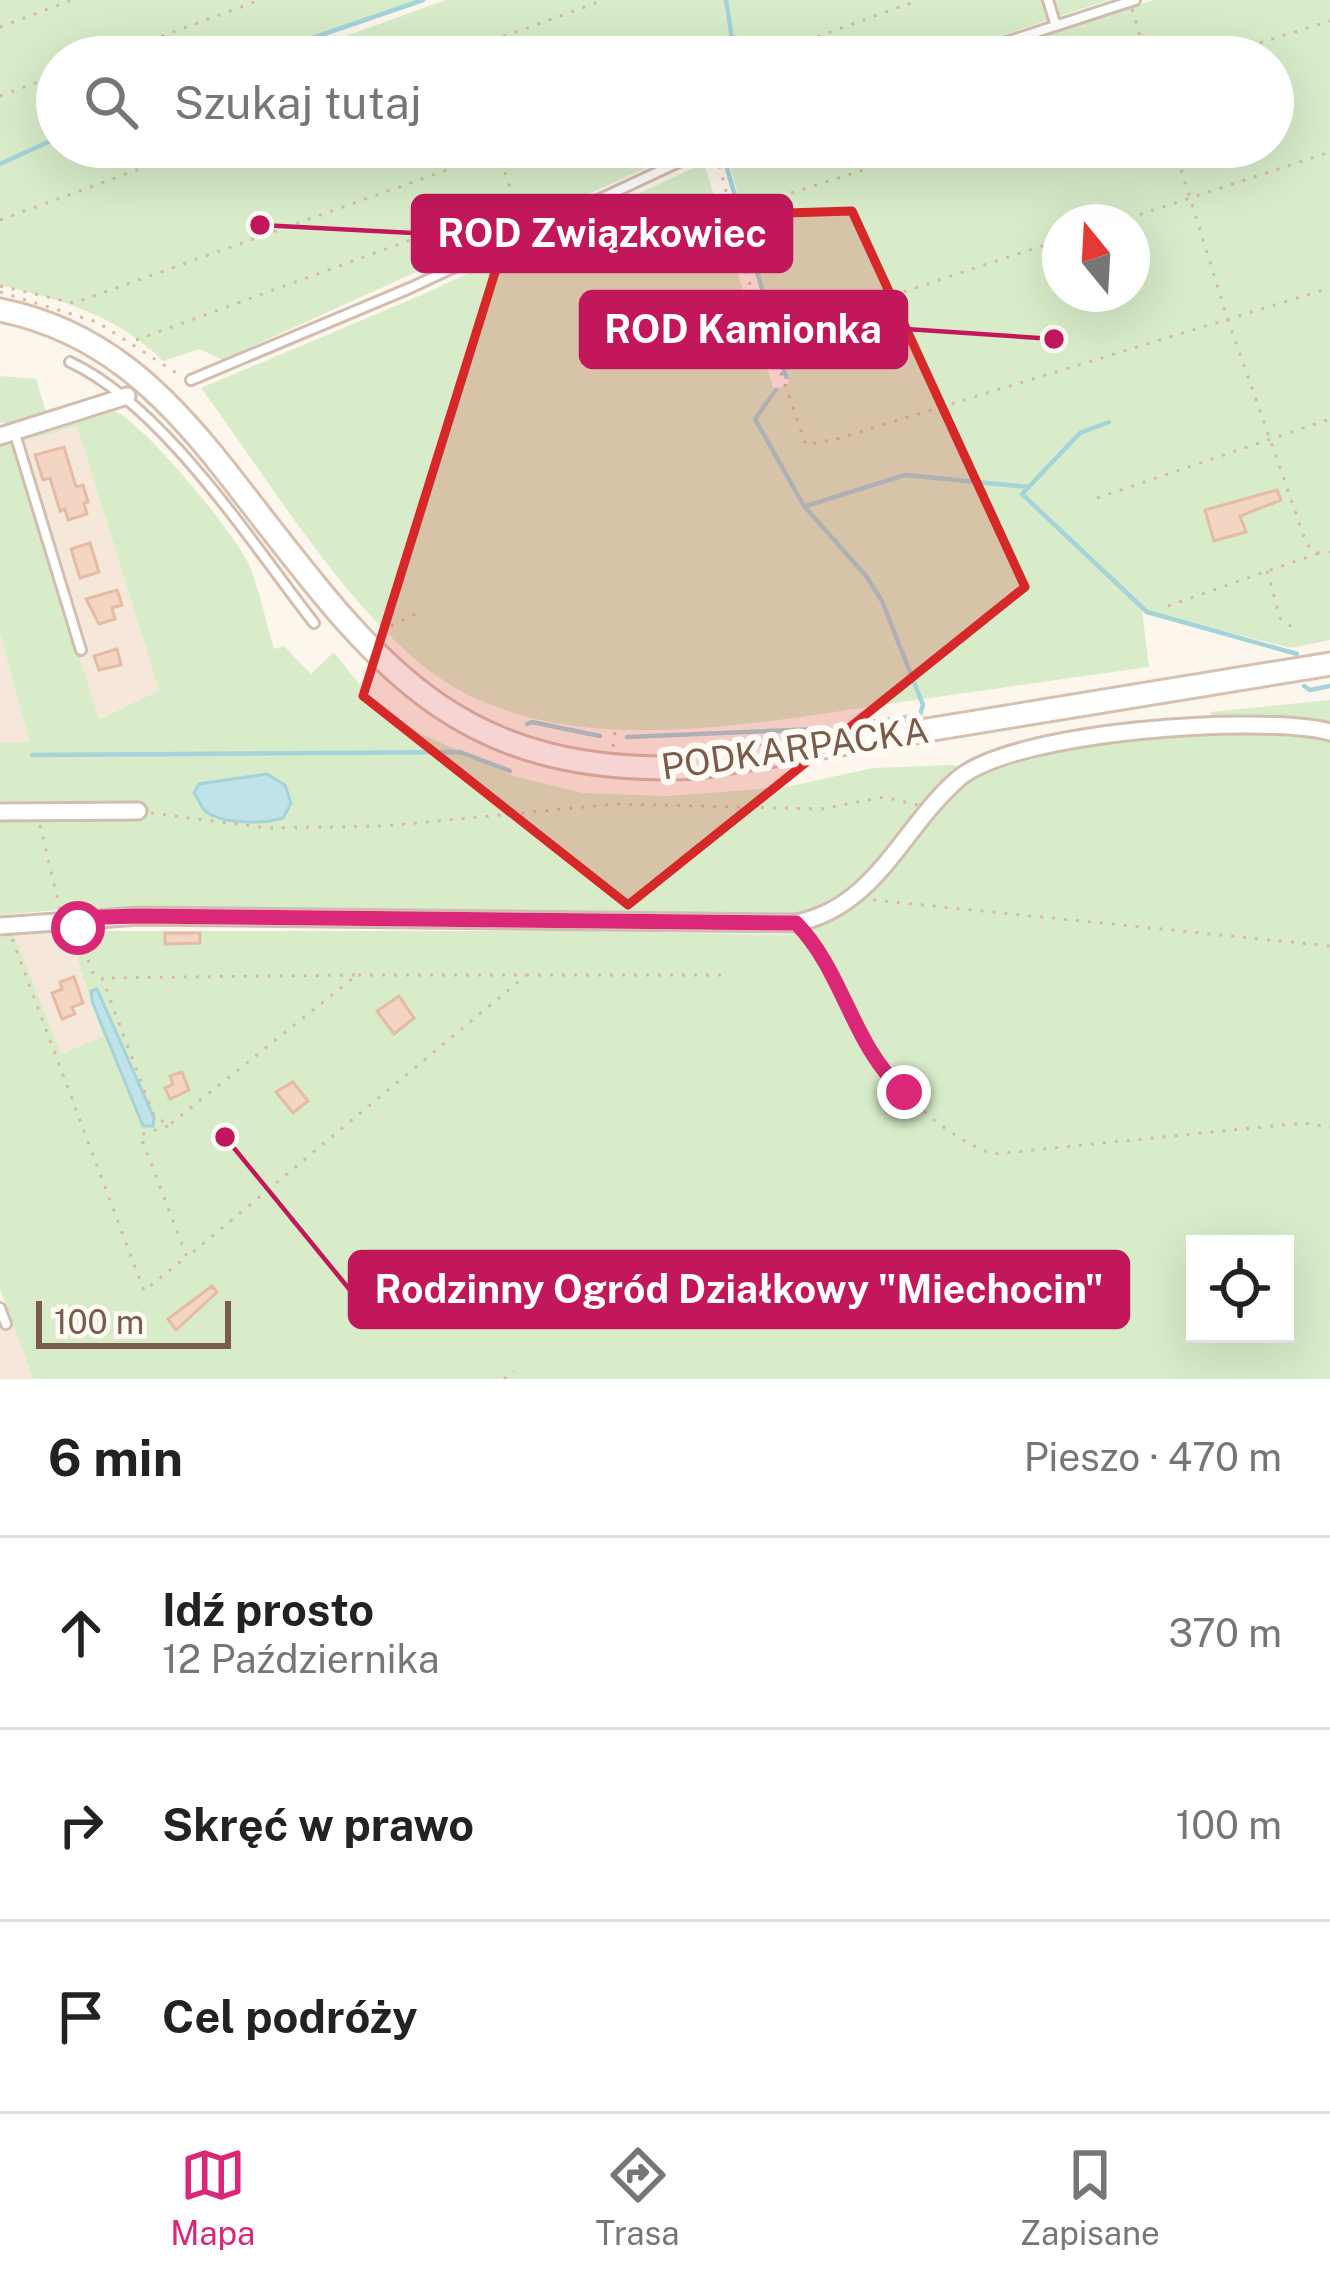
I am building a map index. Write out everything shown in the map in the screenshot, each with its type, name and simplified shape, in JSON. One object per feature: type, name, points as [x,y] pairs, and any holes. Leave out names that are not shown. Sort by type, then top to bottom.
[{"type":"main road","name":"PODKARPACKA","points":[[0,310],[75,333],[148,382],[367,645],[428,699],[486,733],[542,754],[610,767],[731,764],[1330,664]]},
{"type":"street","points":[[7,434],[127,396]]},
{"type":"street","points":[[1066,707],[1071,741]]},
{"type":"street","points":[[5,926],[69,919],[218,916],[796,923],[816,919],[854,898],[969,771],[1003,758],[1151,728],[1330,731]]},
{"type":"street","points":[[0,812],[138,811]]},
{"type":"lane","points":[[1048,0],[1055,23]]},
{"type":"lane","points":[[1019,36],[1132,1]]},
{"type":"lane","points":[[191,380],[410,288],[667,168]]},
{"type":"lane","points":[[70,362],[127,396],[174,445],[314,623]]},
{"type":"lane","points":[[7,434],[81,650]]},
{"type":"lane","points":[[0,1308],[6,1324]]},
{"type":"path","points":[[0,27],[72,0]]},
{"type":"path","points":[[162,36],[260,0]]},
{"type":"path","points":[[505,36],[604,0]]},
{"type":"path","points":[[819,36],[919,0]]},
{"type":"path","points":[[1132,1],[1141,36]]},
{"type":"path","points":[[1280,36],[1330,20]]},
{"type":"path","points":[[0,96],[36,83]]},
{"type":"path","points":[[1294,164],[1330,152]]},
{"type":"path","points":[[0,220],[142,168]]},
{"type":"path","points":[[0,286],[74,304],[453,168]]},
{"type":"path","points":[[136,340],[515,202],[503,168]]},
{"type":"path","points":[[718,168],[744,267],[806,445],[1330,288]]},
{"type":"path","points":[[757,204],[869,168]]},
{"type":"path","points":[[1180,168],[1307,545],[1319,553]]},
{"type":"path","points":[[1150,211],[1281,168]]},
{"type":"path","points":[[767,337],[1042,246]]},
{"type":"path","points":[[1096,498],[1330,419]]},
{"type":"path","points":[[1168,606],[1330,552]]},
{"type":"path","points":[[1267,570],[1280,618],[1293,628]]},
{"type":"path","points":[[367,645],[392,623],[416,614]]},
{"type":"path","points":[[610,767],[616,725]]},
{"type":"path","points":[[138,811],[268,828],[386,826],[616,805],[821,809],[884,797],[932,808]]},
{"type":"path","points":[[37,812],[69,919],[92,972],[102,978],[728,974]]},
{"type":"path","points":[[854,898],[1330,946]]},
{"type":"path","points":[[796,923],[812,940],[865,1044],[887,1076],[970,1147],[994,1154],[1210,1130],[1303,1123],[1330,1127]]},
{"type":"path","points":[[5,926],[144,1291],[529,973]]},
{"type":"path","points":[[188,1257],[140,1135],[170,1125],[357,975]]},
{"type":"path","points":[[102,978],[154,1116],[170,1125]]},
{"type":"path","points":[[504,1379],[514,1371]]},
{"type":"highlighted area","points":[[852,211],[1025,587],[628,905],[363,696],[511,221]]},
{"type":"shaded area","points":[[77,426],[159,692],[98,719],[12,443]]},
{"type":"shaded area","points":[[0,634],[13,681],[31,742],[0,743]]},
{"type":"shaded area","points":[[68,931],[103,1038],[60,1054],[14,934]]},
{"type":"shaded area","points":[[12,1322],[33,1379],[0,1379],[0,1323]]},
{"type":"green space","points":[[0,0],[418,0],[313,36],[36,36],[36,168],[646,168],[222,360],[200,349],[163,361],[108,321],[0,285]]},
{"type":"green space","points":[[446,0],[1109,0],[1000,36],[346,36]]},
{"type":"green space","points":[[1154,0],[1330,0],[1330,640],[1291,648],[1142,610],[1149,667],[709,728],[585,727],[527,717],[472,697],[422,665],[392,638],[304,534],[201,388],[424,294],[693,168],[706,168],[774,390],[789,383],[731,168],[1294,168],[1294,36],[1042,36]]},
{"type":"green space","points":[[0,376],[36,379],[47,415],[16,425],[0,422]]},
{"type":"green space","points":[[115,411],[167,458],[242,552],[274,649],[284,646],[311,674],[334,652],[396,722],[513,776],[583,793],[668,796],[786,787],[873,768],[952,765],[990,771],[1111,737],[1211,719],[1210,712],[1330,700],[1330,1379],[33,1379],[0,1289],[0,937],[14,934],[61,1054],[103,1037],[68,931],[792,935],[826,917],[68,909],[0,915],[0,743],[30,742],[0,634],[0,445]],"holes":[[[77,426],[159,691],[99,719],[12,444]]]},
{"type":"water","points":[[267,774],[285,785],[291,803],[283,818],[231,821],[204,810],[194,793],[199,784]]},
{"type":"water","points":[[97,989],[154,1118],[153,1126],[143,1126],[92,1001],[91,991]]},
{"type":"building","points":[[64,447],[76,487],[83,485],[88,502],[84,503],[87,514],[68,520],[65,509],[60,511],[50,478],[43,480],[35,455]]},
{"type":"building","points":[[1277,490],[1281,500],[1240,516],[1246,532],[1214,541],[1205,510]]},
{"type":"building","points":[[90,543],[99,572],[80,578],[71,549]]},
{"type":"building","points":[[117,590],[122,605],[112,608],[115,619],[99,624],[86,599]]},
{"type":"building","points":[[117,649],[121,665],[99,670],[94,656]]},
{"type":"building","points":[[165,933],[200,933],[200,943],[165,944]]},
{"type":"building","points":[[74,977],[83,1003],[72,1007],[75,1014],[62,1019],[52,993],[62,989],[60,982]]},
{"type":"building","points":[[399,996],[414,1018],[394,1034],[377,1011]]},
{"type":"building","points":[[182,1072],[189,1090],[170,1099],[165,1088],[173,1084],[170,1076]]},
{"type":"building","points":[[293,1082],[308,1101],[293,1113],[276,1092]]},
{"type":"building","points":[[212,1286],[217,1292],[176,1330],[168,1319]]},
{"type":"waterway","points":[[318,36],[423,0]]},
{"type":"waterway","points":[[726,0],[732,36]]},
{"type":"waterway","points":[[0,164],[36,148]]},
{"type":"waterway","points":[[727,168],[773,327]]},
{"type":"waterway","points":[[776,341],[786,377]]},
{"type":"waterway","points":[[776,390],[755,419],[804,506],[882,601],[923,705],[920,715],[842,726]]},
{"type":"waterway","points":[[1109,422],[1080,433],[1022,494],[1147,612],[1297,654]]},
{"type":"waterway","points":[[806,506],[905,475],[1029,487]]},
{"type":"waterway","points":[[1304,686],[1310,690],[1330,686]]},
{"type":"waterway","points":[[527,724],[600,736]]},
{"type":"waterway","points":[[627,737],[819,729]]},
{"type":"waterway","points":[[32,755],[460,752],[510,771]]},
{"type":"place","name":"ROD Związkowiec","points":[[260,225]]},
{"type":"place","name":"ROD Kamionka","points":[[1054,339]]},
{"type":"place","name":"Rodzinny Ogród Działkowy \"Miechocin\"","points":[[225,1137]]},
{"type":"route","points":[[78,928],[75,918],[140,916],[796,923],[812,940],[865,1044],[904,1092]]}]
